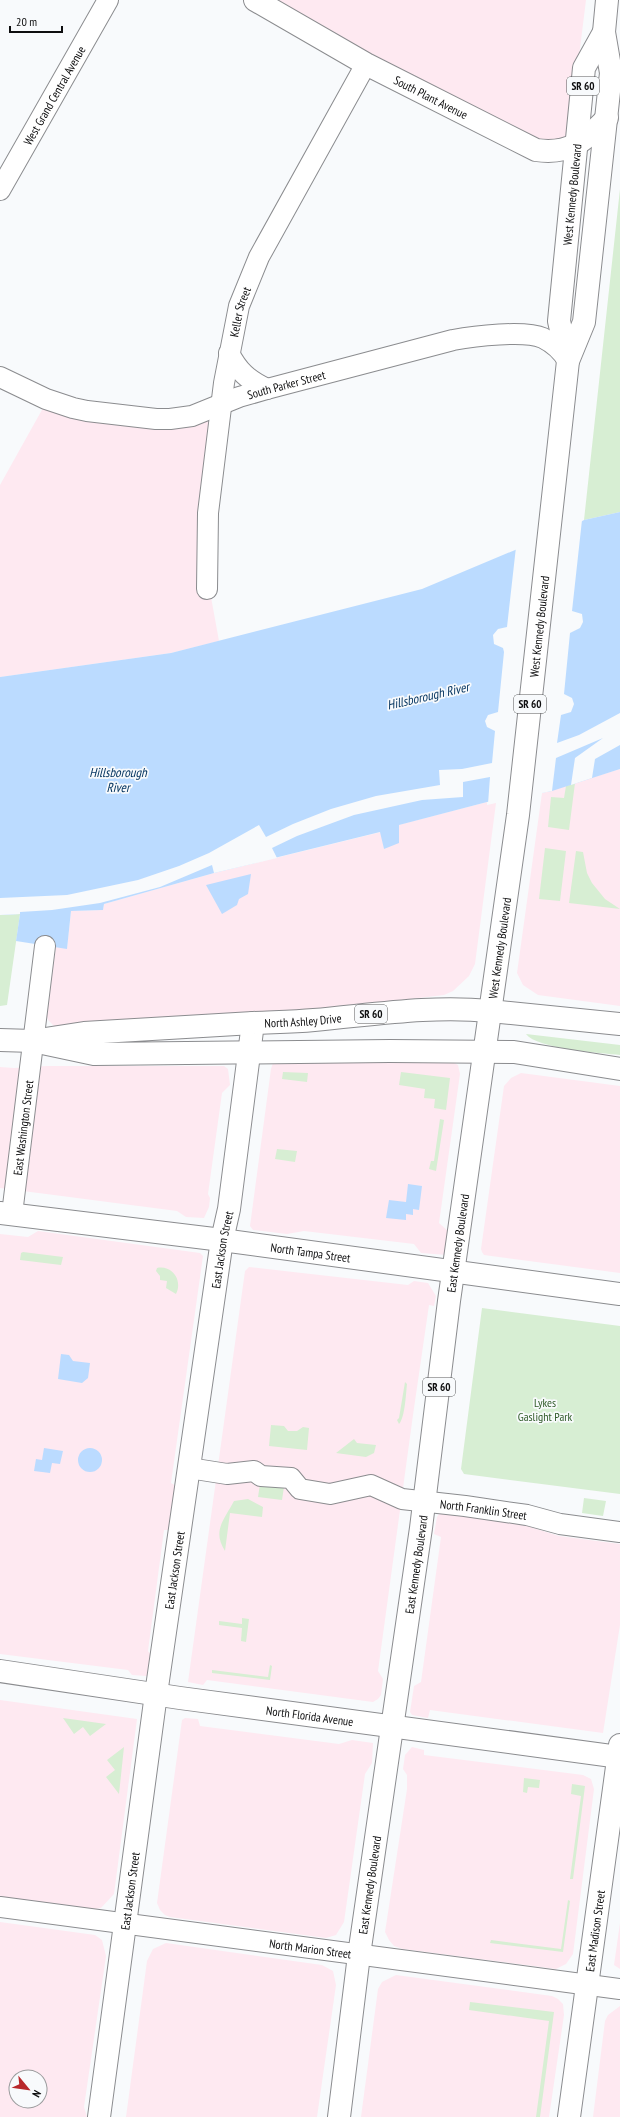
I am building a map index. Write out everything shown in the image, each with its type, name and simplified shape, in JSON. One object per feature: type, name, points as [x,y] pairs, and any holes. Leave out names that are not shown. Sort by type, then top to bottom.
[{"type":"main road","name":"South Plant Avenue","points":[[255,0],[366,64],[536,150],[560,151],[577,145],[607,118]]},
{"type":"main road","name":"West Kennedy Boulevard","points":[[490,1011],[518,815],[568,361],[584,322],[611,73],[604,32],[607,0]]},
{"type":"main road","name":"West Kennedy Boulevard","points":[[568,361],[559,321],[584,68],[604,32]]},
{"type":"main road","name":"North Ashley Drive","points":[[33,1041],[84,1033],[312,1020],[418,1010],[462,1008],[620,1024]]},
{"type":"main road","name":"East Kennedy Boulevard","points":[[339,2117],[359,1955],[424,1501],[490,1011]]},
{"type":"main road","name":"East Jackson Street","points":[[99,2117],[156,1694],[222,1240],[230,1209],[253,1023]]},
{"type":"main road","points":[[0,1040],[33,1041],[94,1054],[514,1052],[620,1069]]},
{"type":"main road","name":"North Tampa Street","points":[[6,1214],[222,1240],[454,1273],[620,1294]]},
{"type":"main road","name":"North Florida Avenue","points":[[0,1671],[464,1737],[619,1753]]},
{"type":"main road","name":"East Madison Street","points":[[569,2117],[619,1753]]},
{"type":"street","name":"West Grand Central Avenue","points":[[0,190],[108,0]]},
{"type":"street","name":"Keller Street","points":[[207,588],[208,513],[221,404],[229,353],[240,306],[259,257],[366,64]]},
{"type":"street","name":"South Parker Street","points":[[0,377],[59,404],[87,411],[115,415],[170,419],[192,416],[221,404],[267,389],[453,340],[476,336],[495,334],[542,337],[561,350],[568,361]]},
{"type":"street","points":[[229,353],[236,367],[244,376],[267,389]]},
{"type":"street","name":"East Washington Street","points":[[6,1214],[33,1041],[45,946]]},
{"type":"street","name":"North Franklin Street","points":[[189,1468],[227,1474],[254,1471],[261,1476],[291,1478],[300,1489],[330,1494],[371,1484],[402,1499],[527,1515],[565,1525],[620,1532]]},
{"type":"street","name":"North Marion Street","points":[[0,1907],[620,1989]]},
{"type":"shaded area","points":[[263,0],[586,0],[566,161],[529,146]]},
{"type":"shaded area","points":[[43,408],[214,413],[207,575],[219,641],[171,653],[0,677],[0,485]]},
{"type":"shaded area","points":[[620,769],[620,1006],[538,995],[523,985],[517,973],[542,793]]},
{"type":"shaded area","points":[[487,802],[487,805],[496,803],[475,964],[469,976],[453,991],[444,995],[232,1020],[150,1027],[54,1026],[48,1020],[46,1014],[56,947],[67,948],[71,911],[103,910],[104,904],[214,873],[381,832],[384,849],[398,825]]},
{"type":"shaded area","points":[[452,1062],[458,1065],[460,1074],[439,1223],[448,1231],[447,1255],[421,1253],[414,1244],[304,1231],[287,1234],[253,1230],[250,1226],[271,1069],[273,1063]]},
{"type":"shaded area","points":[[47,1066],[224,1066],[228,1069],[230,1085],[222,1093],[208,1194],[210,1198],[209,1207],[204,1218],[186,1217],[177,1211],[0,1188],[0,1067],[14,1068]]},
{"type":"shaded area","points":[[521,1073],[620,1086],[620,1273],[484,1255],[482,1252],[481,1249],[504,1086],[511,1078]]},
{"type":"shaded area","points":[[38,1231],[200,1253],[203,1256],[171,1483],[176,1486],[169,1530],[164,1530],[148,1651],[151,1655],[148,1676],[132,1675],[128,1670],[0,1654],[0,1234],[28,1237]]},
{"type":"shaded area","points":[[249,1267],[408,1285],[414,1281],[428,1283],[436,1296],[434,1306],[429,1305],[413,1415],[378,1671],[383,1679],[381,1695],[373,1702],[207,1680],[203,1685],[188,1682],[245,1271]]},
{"type":"shaded area","points":[[444,1512],[518,1523],[559,1536],[620,1544],[620,1625],[603,1733],[430,1710],[428,1718],[412,1715],[410,1712],[414,1686],[421,1682],[441,1537],[434,1534],[437,1517],[439,1514]]},
{"type":"shaded area","points":[[0,1700],[137,1719],[114,1894],[101,1908],[89,1910],[0,1897]]},
{"type":"shaded area","points":[[185,1718],[198,1719],[200,1726],[339,1744],[352,1740],[373,1743],[372,1763],[365,1774],[344,1922],[336,1935],[326,1938],[170,1917],[165,1915],[160,1910],[157,1903],[182,1720]]},
{"type":"shaded area","points":[[412,1747],[424,1750],[424,1755],[583,1775],[591,1779],[594,1789],[573,1954],[566,1964],[556,1969],[403,1949],[394,1946],[389,1940],[385,1932],[407,1789],[407,1775],[403,1769],[405,1755]]},
{"type":"shaded area","points":[[0,1922],[95,1935],[102,1940],[106,1956],[84,2107],[87,2117],[0,2117]]},
{"type":"shaded area","points":[[620,1923],[620,1969],[614,1965]]},
{"type":"shaded area","points":[[166,1943],[322,1965],[333,1971],[336,1985],[317,2117],[126,2117],[147,1961],[153,1949]]},
{"type":"shaded area","points":[[396,1975],[552,1996],[558,1999],[563,2004],[564,2015],[549,2117],[361,2117],[378,1989],[382,1982]]},
{"type":"shaded area","points":[[620,2006],[620,2117],[593,2117],[605,2021],[608,2015]]},
{"type":"green space","points":[[620,189],[620,512],[584,520]]},
{"type":"green space","points":[[575,783],[569,830],[548,827],[551,797],[564,798],[566,786]]},
{"type":"green space","points":[[545,848],[566,851],[560,901],[539,899]]},
{"type":"green space","points":[[576,851],[583,852],[587,873],[592,883],[605,899],[620,909],[569,903]]},
{"type":"green space","points":[[20,914],[7,1005],[0,1006],[0,915]]},
{"type":"green space","points":[[526,1034],[620,1045],[620,1055],[556,1047],[532,1039]]},
{"type":"green space","points":[[283,1072],[308,1073],[307,1082],[282,1079]]},
{"type":"green space","points":[[401,1072],[450,1078],[446,1110],[434,1108],[435,1099],[424,1098],[425,1089],[399,1085]]},
{"type":"green space","points":[[440,1119],[444,1120],[436,1171],[429,1169],[431,1161],[434,1161]]},
{"type":"green space","points":[[277,1149],[297,1151],[295,1162],[275,1159]]},
{"type":"green space","points":[[21,1253],[63,1257],[61,1265],[20,1260]]},
{"type":"green space","points":[[157,1268],[167,1269],[175,1275],[178,1284],[176,1294],[166,1288],[167,1281],[160,1280],[160,1276],[156,1271]]},
{"type":"green space","name":"Lykes Gaslight Park","points":[[482,1308],[620,1326],[620,1494],[464,1474],[461,1469]]},
{"type":"green space","points":[[405,1382],[407,1384],[405,1405],[403,1416],[399,1424],[397,1420],[399,1418]]},
{"type":"green space","points":[[271,1425],[284,1426],[288,1431],[297,1431],[303,1427],[309,1428],[307,1450],[269,1446]]},
{"type":"green space","points":[[354,1439],[357,1443],[376,1445],[374,1453],[366,1457],[336,1453]]},
{"type":"green space","points":[[260,1484],[284,1487],[282,1500],[258,1497]]},
{"type":"green space","points":[[584,1498],[606,1501],[603,1516],[582,1513]]},
{"type":"green space","points":[[248,1499],[263,1507],[262,1517],[230,1513],[225,1551],[221,1544],[219,1531],[223,1520],[234,1501]]},
{"type":"green space","points":[[242,1618],[249,1619],[246,1642],[241,1641],[242,1628],[219,1625],[219,1621],[242,1624]]},
{"type":"green space","points":[[270,1665],[272,1666],[270,1680],[212,1673],[212,1670],[268,1677]]},
{"type":"green space","points":[[63,1718],[106,1724],[90,1736],[83,1727],[74,1734]]},
{"type":"green space","points":[[124,1747],[119,1794],[106,1777],[115,1770],[107,1760]]},
{"type":"green space","points":[[524,1778],[540,1780],[539,1788],[528,1787],[527,1793],[523,1792]]},
{"type":"green space","points":[[572,1784],[585,1786],[573,1879],[570,1879],[581,1796],[571,1794]]},
{"type":"green space","points":[[568,1900],[570,1901],[563,1952],[490,1943],[491,1940],[561,1949]]},
{"type":"green space","points":[[470,2002],[554,2012],[540,2117],[536,2117],[549,2021],[469,2010]]},
{"type":"water","name":"Hillsborough River","points":[[620,512],[620,769],[552,791],[487,802],[399,825],[399,843],[384,849],[380,832],[214,873],[104,904],[103,910],[71,911],[67,949],[16,941],[20,914],[0,915],[0,677],[171,653],[422,589],[584,520]]},
{"type":"water","points":[[251,874],[248,894],[239,899],[237,905],[222,914],[206,885]]},
{"type":"water","points":[[408,1184],[422,1186],[419,1210],[413,1209],[413,1215],[406,1214],[406,1220],[386,1218],[389,1200],[406,1202]]},
{"type":"water","points":[[61,1354],[69,1355],[73,1361],[90,1363],[88,1378],[82,1383],[58,1379]]},
{"type":"water","points":[[44,1448],[63,1451],[60,1464],[52,1463],[50,1473],[34,1471],[36,1459],[42,1460]]},
{"type":"water","points":[[90,1448],[98,1452],[102,1460],[98,1468],[90,1472],[82,1468],[78,1460],[82,1452]]},
{"type":"pier","points":[[582,520],[572,611],[582,614],[583,622],[580,628],[570,633],[564,694],[572,698],[574,704],[571,712],[561,715],[557,743],[579,735],[620,713],[620,745],[595,759],[592,778],[571,785],[575,758],[603,738],[556,758],[552,791],[542,793],[541,795],[488,804],[490,777],[463,782],[463,797],[422,800],[354,815],[297,836],[272,848],[277,858],[214,873],[212,865],[160,887],[100,903],[52,910],[20,912],[20,914],[0,915],[0,898],[67,895],[138,880],[179,866],[209,853],[259,825],[266,837],[293,824],[331,809],[376,796],[440,785],[439,770],[462,769],[492,763],[495,731],[487,727],[485,721],[488,715],[498,712],[504,652],[503,648],[494,644],[493,635],[498,629],[507,627],[516,547]]}]
